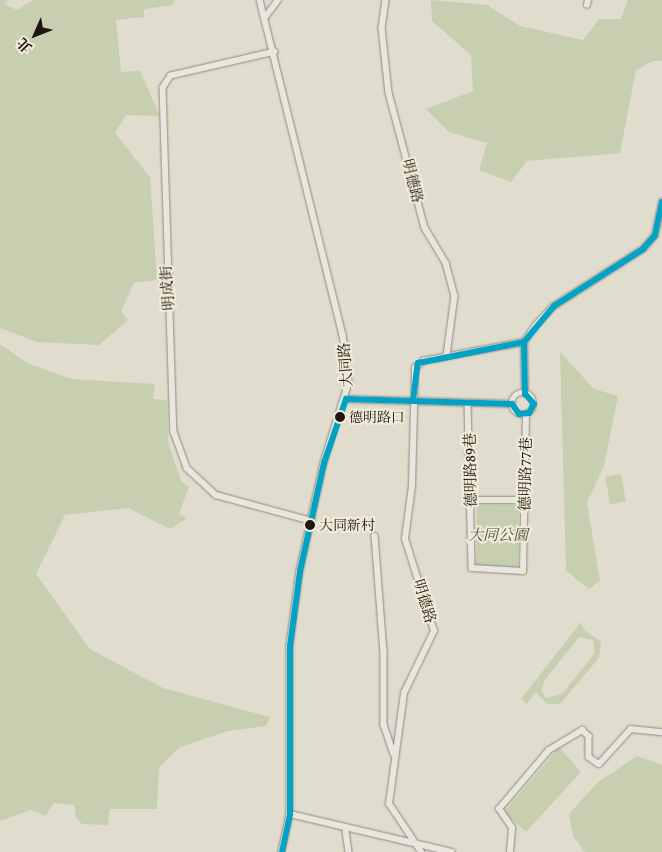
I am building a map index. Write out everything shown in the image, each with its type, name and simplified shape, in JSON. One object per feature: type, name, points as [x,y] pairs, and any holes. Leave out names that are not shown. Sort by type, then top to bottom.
[{"type":"street","name":"大同路","points":[[260,0],[275,52],[343,335],[349,383],[312,521],[290,646],[290,814],[282,852]]},
{"type":"street","points":[[266,16],[278,0]]},
{"type":"street","name":"明德路","points":[[386,0],[382,28],[389,93],[426,228],[446,263],[455,296],[447,356]]},
{"type":"street","name":"明成街","points":[[275,52],[172,76],[163,88],[174,432],[187,468],[216,495],[312,521]]},
{"type":"street","points":[[525,394],[515,397],[512,404],[516,413],[526,415],[534,404],[525,394],[524,342],[554,306],[643,249],[655,235],[662,202]]},
{"type":"street","name":"明德路","points":[[421,852],[389,804],[394,754],[404,693],[434,631],[405,539],[412,486],[413,401],[418,363],[524,342]]},
{"type":"street","points":[[346,399],[512,404]]},
{"type":"street","name":"德明路89巷","points":[[468,403],[472,568]]},
{"type":"street","name":"德明路77巷","points":[[472,568],[523,571],[526,415]]},
{"type":"street","points":[[470,500],[524,500]]},
{"type":"street","points":[[375,536],[384,652],[384,726],[394,754]]},
{"type":"street","points":[[510,852],[512,828],[499,809],[556,745],[582,730],[589,736],[589,757],[599,764],[631,729],[662,732]]},
{"type":"street","points":[[290,814],[346,831],[452,852]]},
{"type":"street","points":[[346,831],[349,852]]},
{"type":"green space","points":[[0,0],[8,0],[5,4],[17,10],[33,0],[174,0],[173,5],[144,9],[144,17],[116,20],[121,72],[140,71],[160,116],[126,115],[115,133],[150,177],[157,280],[134,283],[121,311],[128,320],[99,345],[37,342],[0,328]]},
{"type":"green space","points":[[431,0],[487,5],[520,26],[583,40],[599,19],[621,19],[628,0],[662,0],[662,61],[653,61],[636,70],[620,153],[527,161],[511,182],[479,170],[487,143],[449,132],[426,109],[473,91],[471,55],[432,21]]},
{"type":"green space","points":[[0,344],[29,364],[72,379],[155,384],[153,399],[167,400],[168,442],[181,481],[189,487],[179,514],[187,518],[170,529],[128,508],[65,515],[36,574],[90,649],[163,688],[270,717],[266,726],[228,731],[180,747],[159,767],[157,809],[110,809],[108,825],[82,824],[76,818],[74,805],[54,803],[45,816],[31,810],[0,821]]},
{"type":"green space","points":[[560,352],[594,389],[618,396],[604,466],[587,502],[600,581],[589,589],[566,571]]},
{"type":"green space","points":[[621,474],[626,502],[610,504],[605,477]]},
{"type":"green space","name":"大同公園","points":[[477,504],[519,505],[518,567],[476,566]]},
{"type":"green space","points":[[581,622],[584,630],[601,641],[599,658],[560,704],[547,704],[536,692],[527,704],[521,699]],"holes":[[[579,637],[593,640],[595,653],[562,694],[546,698],[541,690],[545,680]]]},
{"type":"green space","points":[[559,747],[581,772],[526,832],[504,812]]},
{"type":"green space","points":[[637,756],[662,765],[662,852],[585,852],[573,836],[569,814],[597,783]]},
{"type":"transit line","points":[[346,399],[512,404],[519,414],[529,413],[534,404],[525,394],[524,342],[554,306],[643,249],[655,235],[662,202]]},
{"type":"transit line","points":[[413,401],[418,363],[524,342]]},
{"type":"transit line","points":[[282,852],[290,814],[290,646],[300,571],[324,463],[346,399]]},
{"type":"place","name":"德明路口","points":[[340,417]]},
{"type":"place","name":"大同新村","points":[[310,525]]}]
